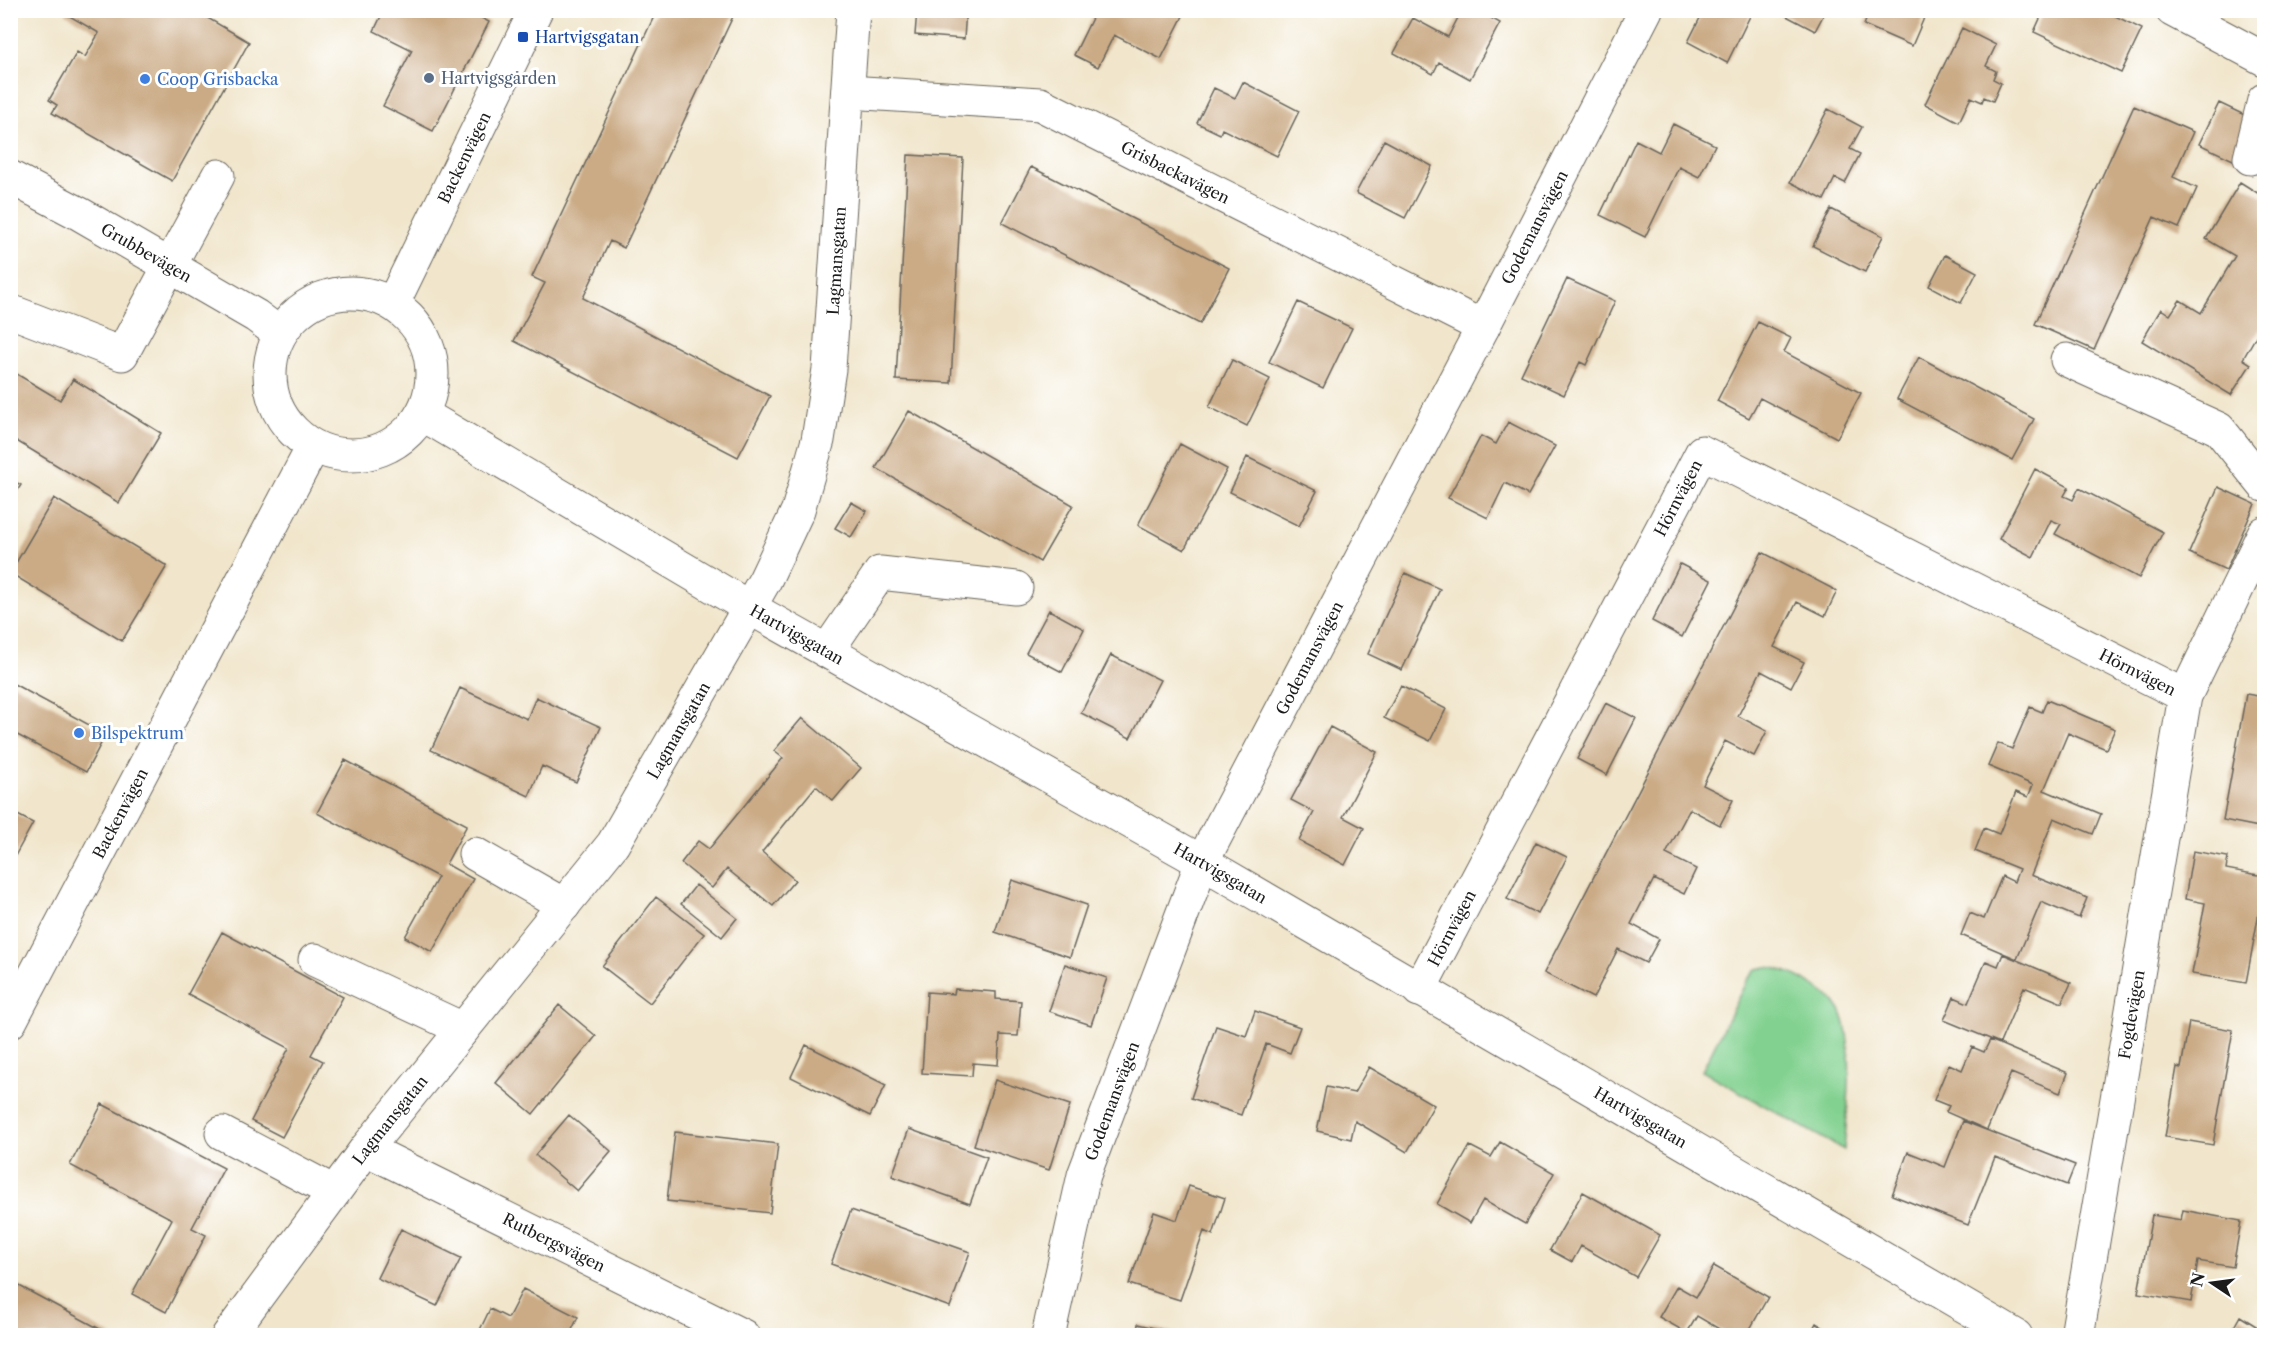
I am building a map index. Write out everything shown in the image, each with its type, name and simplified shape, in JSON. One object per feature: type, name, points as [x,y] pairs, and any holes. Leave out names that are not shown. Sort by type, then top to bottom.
[{"type":"street","name":"Backenvägen","points":[[393,303],[536,10]]},
{"type":"street","name":"Lagmansgatan","points":[[228,1335],[366,1149],[613,844],[750,608],[798,510],[818,440],[830,369],[853,10]]},
{"type":"street","name":"Godemansvägen","points":[[1048,1335],[1084,1175],[1202,862],[1483,327],[1646,10]]},
{"type":"street","points":[[2172,10],[2265,59]]},
{"type":"street","name":"Grisbackavägen","points":[[848,92],[1040,104],[1483,327]]},
{"type":"street","points":[[2250,158],[2265,100]]},
{"type":"street","points":[[10,311],[122,354],[219,176]]},
{"type":"street","name":"Grubbevägen","points":[[10,177],[80,214],[256,316],[280,334]]},
{"type":"street","points":[[362,293],[393,303],[417,324],[430,353],[433,384],[423,414],[402,438],[374,453],[343,456],[313,447],[288,426],[273,397],[270,365],[280,334],[301,310],[329,295],[362,293]]},
{"type":"street","points":[[2067,360],[2219,429],[2265,485]]},
{"type":"street","name":"Hartvigsgatan","points":[[423,414],[750,608],[1202,862],[2016,1335]]},
{"type":"street","name":"Backenvägen","points":[[10,1022],[313,447]]},
{"type":"street","name":"Hörnvägen","points":[[1419,990],[1702,452],[2185,696]]},
{"type":"street","name":"Fogdevägen","points":[[2077,1335],[2185,696],[2265,533]]},
{"type":"street","points":[[827,651],[880,573],[1016,588]]},
{"type":"street","points":[[474,854],[564,905]]},
{"type":"street","points":[[315,960],[463,1029]]},
{"type":"street","points":[[222,1133],[334,1192]]},
{"type":"street","name":"Rutbergsvägen","points":[[366,1149],[743,1335]]},
{"type":"green space","points":[[1767,967],[1792,974],[1814,986],[1836,1003],[1843,1016],[1849,1053],[1849,1095],[1844,1150],[1702,1071],[1747,980],[1757,969]]},
{"type":"building","name":"Coop Grisbacka","points":[[67,10],[194,10],[249,42],[172,181],[52,113],[57,105],[49,100],[77,52],[85,57],[99,33],[66,14]]},
{"type":"building","name":"Hartvigsgården","points":[[384,10],[467,10],[489,22],[433,131],[383,106],[412,50],[374,31]]},
{"type":"building","points":[[657,10],[736,10],[624,248],[610,241],[583,298],[770,396],[738,457],[514,341],[545,283],[532,277]]},
{"type":"building","points":[[917,10],[966,10],[964,39],[915,35]]},
{"type":"building","points":[[1096,10],[1111,12],[1112,10],[1173,10],[1183,16],[1161,59],[1114,35],[1098,67],[1074,55]]},
{"type":"building","points":[[1462,10],[1477,10],[1500,23],[1470,79],[1439,62],[1433,74],[1394,53],[1413,18],[1448,37]]},
{"type":"building","points":[[1704,10],[1753,10],[1727,63],[1688,42]]},
{"type":"building","points":[[1775,10],[1826,10],[1815,31]]},
{"type":"building","points":[[1870,10],[1927,11],[1912,46],[1864,25]]},
{"type":"building","points":[[2044,10],[2103,10],[2142,29],[2121,73],[2034,32]]},
{"type":"building","points":[[1962,28],[1996,45],[1986,66],[1996,71],[1993,79],[2001,83],[1993,101],[1984,97],[1982,102],[1971,97],[1959,122],[1925,104]]},
{"type":"building","points":[[1243,82],[1299,111],[1277,156],[1222,129],[1220,134],[1197,123],[1214,88],[1235,98]]},
{"type":"building","points":[[2219,103],[2255,120],[2235,161],[2199,144]]},
{"type":"building","points":[[2134,106],[2193,132],[2173,177],[2197,188],[2179,228],[2154,217],[2094,350],[2035,324]]},
{"type":"building","points":[[1828,109],[1862,127],[1850,149],[1860,154],[1845,183],[1835,178],[1824,200],[1790,182]]},
{"type":"building","points":[[1673,124],[1715,145],[1699,177],[1679,167],[1645,237],[1600,215],[1636,140],[1659,152]]},
{"type":"building","points":[[1384,140],[1432,166],[1405,218],[1356,193]]},
{"type":"building","points":[[908,155],[963,158],[951,383],[896,380]]},
{"type":"building","points":[[1031,167],[1229,268],[1200,324],[1002,223]]},
{"type":"building","points":[[2240,182],[2264,197],[2264,322],[2243,359],[2251,364],[2231,395],[2142,341],[2161,309],[2170,315],[2180,300],[2201,313],[2235,256],[2206,239]]},
{"type":"building","points":[[1831,209],[1883,236],[1865,272],[1813,246]]},
{"type":"building","points":[[1945,255],[1977,272],[1961,303],[1929,286]]},
{"type":"building","points":[[1567,279],[1615,301],[1586,365],[1580,362],[1564,395],[1521,375]]},
{"type":"building","points":[[1298,302],[1352,328],[1323,388],[1269,362]]},
{"type":"building","points":[[1758,322],[1791,338],[1784,352],[1861,393],[1837,438],[1760,398],[1749,418],[1717,401]]},
{"type":"building","points":[[1919,357],[2034,419],[2012,460],[1897,399]]},
{"type":"building","points":[[1232,360],[1270,379],[1247,426],[1209,407]]},
{"type":"building","points":[[10,370],[60,400],[73,379],[161,433],[119,503],[10,437]]},
{"type":"building","points":[[909,411],[1073,505],[1040,562],[876,468]]},
{"type":"building","points":[[1508,422],[1555,446],[1528,495],[1505,483],[1488,518],[1448,498],[1481,436],[1496,444]]},
{"type":"building","points":[[1180,444],[1227,469],[1184,550],[1138,525]]},
{"type":"building","points":[[1247,457],[1317,491],[1299,526],[1230,492]]},
{"type":"building","points":[[2035,469],[2069,487],[2064,496],[2073,500],[2079,488],[2163,532],[2139,578],[2055,534],[2061,524],[2051,520],[2033,557],[1999,539]]},
{"type":"building","points":[[10,479],[21,485],[10,502]]},
{"type":"building","points":[[2218,487],[2255,504],[2226,570],[2189,553]]},
{"type":"building","points":[[54,498],[167,566],[122,641],[10,573]]},
{"type":"building","points":[[851,502],[867,511],[851,537],[835,528]]},
{"type":"building","points":[[1762,552],[1837,591],[1825,616],[1797,602],[1774,647],[1804,662],[1791,687],[1761,671],[1738,716],[1767,731],[1754,756],[1725,741],[1703,785],[1733,800],[1720,825],[1690,809],[1666,854],[1696,869],[1684,894],[1654,879],[1631,924],[1659,939],[1646,963],[1618,949],[1593,998],[1544,973]]},
{"type":"building","points":[[1680,564],[1711,580],[1682,637],[1652,621]]},
{"type":"building","points":[[1405,573],[1440,589],[1402,670],[1368,654]]},
{"type":"building","points":[[1049,610],[1084,629],[1062,672],[1026,653]]},
{"type":"building","points":[[1111,655],[1160,680],[1130,738],[1081,713]]},
{"type":"building","points":[[10,682],[106,734],[86,772],[10,731]]},
{"type":"building","points":[[1401,686],[1446,709],[1430,741],[1384,718]]},
{"type":"building","points":[[460,688],[527,719],[536,697],[601,727],[576,782],[542,766],[529,796],[431,750]]},
{"type":"building","points":[[2246,694],[2264,697],[2264,828],[2223,820]]},
{"type":"building","points":[[2047,700],[2115,729],[2106,749],[2068,733],[2044,790],[2101,814],[2093,834],[2054,818],[2031,875],[2087,898],[2079,918],[2041,902],[2017,959],[1961,935],[1970,913],[1984,919],[2002,876],[2014,882],[2019,869],[1975,851],[1984,828],[1999,834],[2016,792],[2028,797],[2033,785],[1988,766],[1998,743],[2012,749],[2030,707],[2042,712]]},
{"type":"building","points":[[1606,703],[1636,718],[1607,775],[1577,759]]},
{"type":"building","points":[[802,718],[861,768],[833,801],[816,786],[762,852],[795,880],[773,906],[727,869],[712,888],[681,863],[698,841],[709,849],[783,758],[774,751]]},
{"type":"building","points":[[1330,727],[1377,752],[1343,817],[1364,828],[1345,865],[1299,841],[1314,812],[1291,800]]},
{"type":"building","points":[[345,760],[467,825],[446,864],[473,879],[432,952],[405,937],[438,877],[317,813]]},
{"type":"building","points":[[10,811],[33,823],[10,865]]},
{"type":"building","points":[[1536,842],[1567,857],[1538,914],[1507,899]]},
{"type":"building","points":[[2193,851],[2228,857],[2226,869],[2264,876],[2264,913],[2259,912],[2246,983],[2192,974],[2205,903],[2185,899]]},
{"type":"building","points":[[1012,880],[1087,905],[1070,957],[995,932]]},
{"type":"building","points":[[696,885],[737,918],[722,937],[681,904]]},
{"type":"building","points":[[656,897],[704,934],[650,1003],[602,966]]},
{"type":"building","points":[[222,932],[343,997],[311,1055],[323,1061],[282,1137],[251,1121],[289,1048],[188,994]]},
{"type":"building","points":[[2003,954],[2071,983],[2062,1003],[2024,987],[2000,1043],[1944,1020],[1954,997],[1968,1003],[1986,961],[1998,966]]},
{"type":"building","points":[[1065,964],[1107,978],[1091,1025],[1049,1011]]},
{"type":"building","points":[[955,989],[996,992],[996,999],[1021,1001],[1018,1036],[1000,1035],[998,1065],[973,1063],[972,1076],[922,1073],[927,992],[954,994]]},
{"type":"building","points":[[559,1005],[596,1036],[533,1114],[496,1083]]},
{"type":"building","points":[[1255,1011],[1300,1027],[1290,1053],[1266,1044],[1241,1115],[1191,1098],[1216,1026],[1246,1036]]},
{"type":"building","points":[[2189,1022],[2233,1030],[2213,1145],[2165,1137],[2177,1067],[2181,1068]]},
{"type":"building","points":[[1990,1040],[2068,1073],[2060,1093],[2011,1073],[1987,1130],[1946,1112],[1949,1106],[1934,1100],[1949,1064],[1962,1070],[1972,1047],[1984,1052]]},
{"type":"building","points":[[806,1045],[886,1085],[870,1116],[791,1077]]},
{"type":"building","points":[[1369,1067],[1434,1105],[1407,1152],[1355,1121],[1351,1139],[1317,1131],[1326,1087],[1354,1093]]},
{"type":"building","points":[[995,1080],[1070,1105],[1049,1170],[974,1145]]},
{"type":"building","points":[[102,1104],[224,1168],[192,1228],[206,1235],[166,1312],[132,1294],[172,1219],[70,1165]]},
{"type":"building","points":[[569,1115],[611,1151],[577,1191],[535,1155]]},
{"type":"building","points":[[1963,1121],[2075,1165],[2067,1185],[1995,1157],[1968,1225],[1892,1195],[1908,1152],[1945,1167]]},
{"type":"building","points":[[909,1129],[987,1157],[970,1204],[892,1176]]},
{"type":"building","points":[[675,1132],[778,1144],[770,1213],[667,1201]]},
{"type":"building","points":[[1500,1142],[1554,1173],[1525,1224],[1483,1200],[1470,1223],[1437,1204],[1470,1146],[1491,1157]]},
{"type":"building","points":[[1189,1186],[1225,1198],[1213,1235],[1204,1231],[1180,1300],[1129,1284],[1154,1212],[1177,1220]]},
{"type":"building","points":[[1583,1192],[1660,1235],[1636,1277],[1581,1246],[1572,1262],[1550,1250]]},
{"type":"building","points":[[851,1210],[970,1252],[950,1307],[831,1264]]},
{"type":"building","points":[[2183,1210],[2241,1221],[2233,1267],[2198,1261],[2191,1302],[2138,1293],[2152,1215],[2181,1220]]},
{"type":"building","points":[[401,1229],[461,1258],[437,1306],[377,1278]]},
{"type":"building","points":[[1714,1266],[1768,1297],[1746,1336],[1731,1336],[1697,1316],[1687,1333],[1659,1317],[1677,1286],[1696,1297]]},
{"type":"building","points":[[10,1281],[113,1336],[10,1336]]},
{"type":"building","points":[[523,1289],[578,1317],[569,1336],[477,1336],[490,1309],[508,1318]]},
{"type":"building","points":[[2240,1316],[2264,1331],[2264,1336],[2229,1336]]},
{"type":"building","points":[[1816,1323],[1837,1336],[1809,1336]]},
{"type":"building","points":[[1138,1324],[1183,1335],[1183,1336],[1136,1336]]},
{"type":"place","name":"Hartvigsgatan","points":[[523,37]]},
{"type":"place","name":"Hartvigsgården","points":[[429,78]]},
{"type":"place","name":"Coop Grisbacka","points":[[145,79]]},
{"type":"place","name":"Bilspektrum","points":[[79,733]]}]
